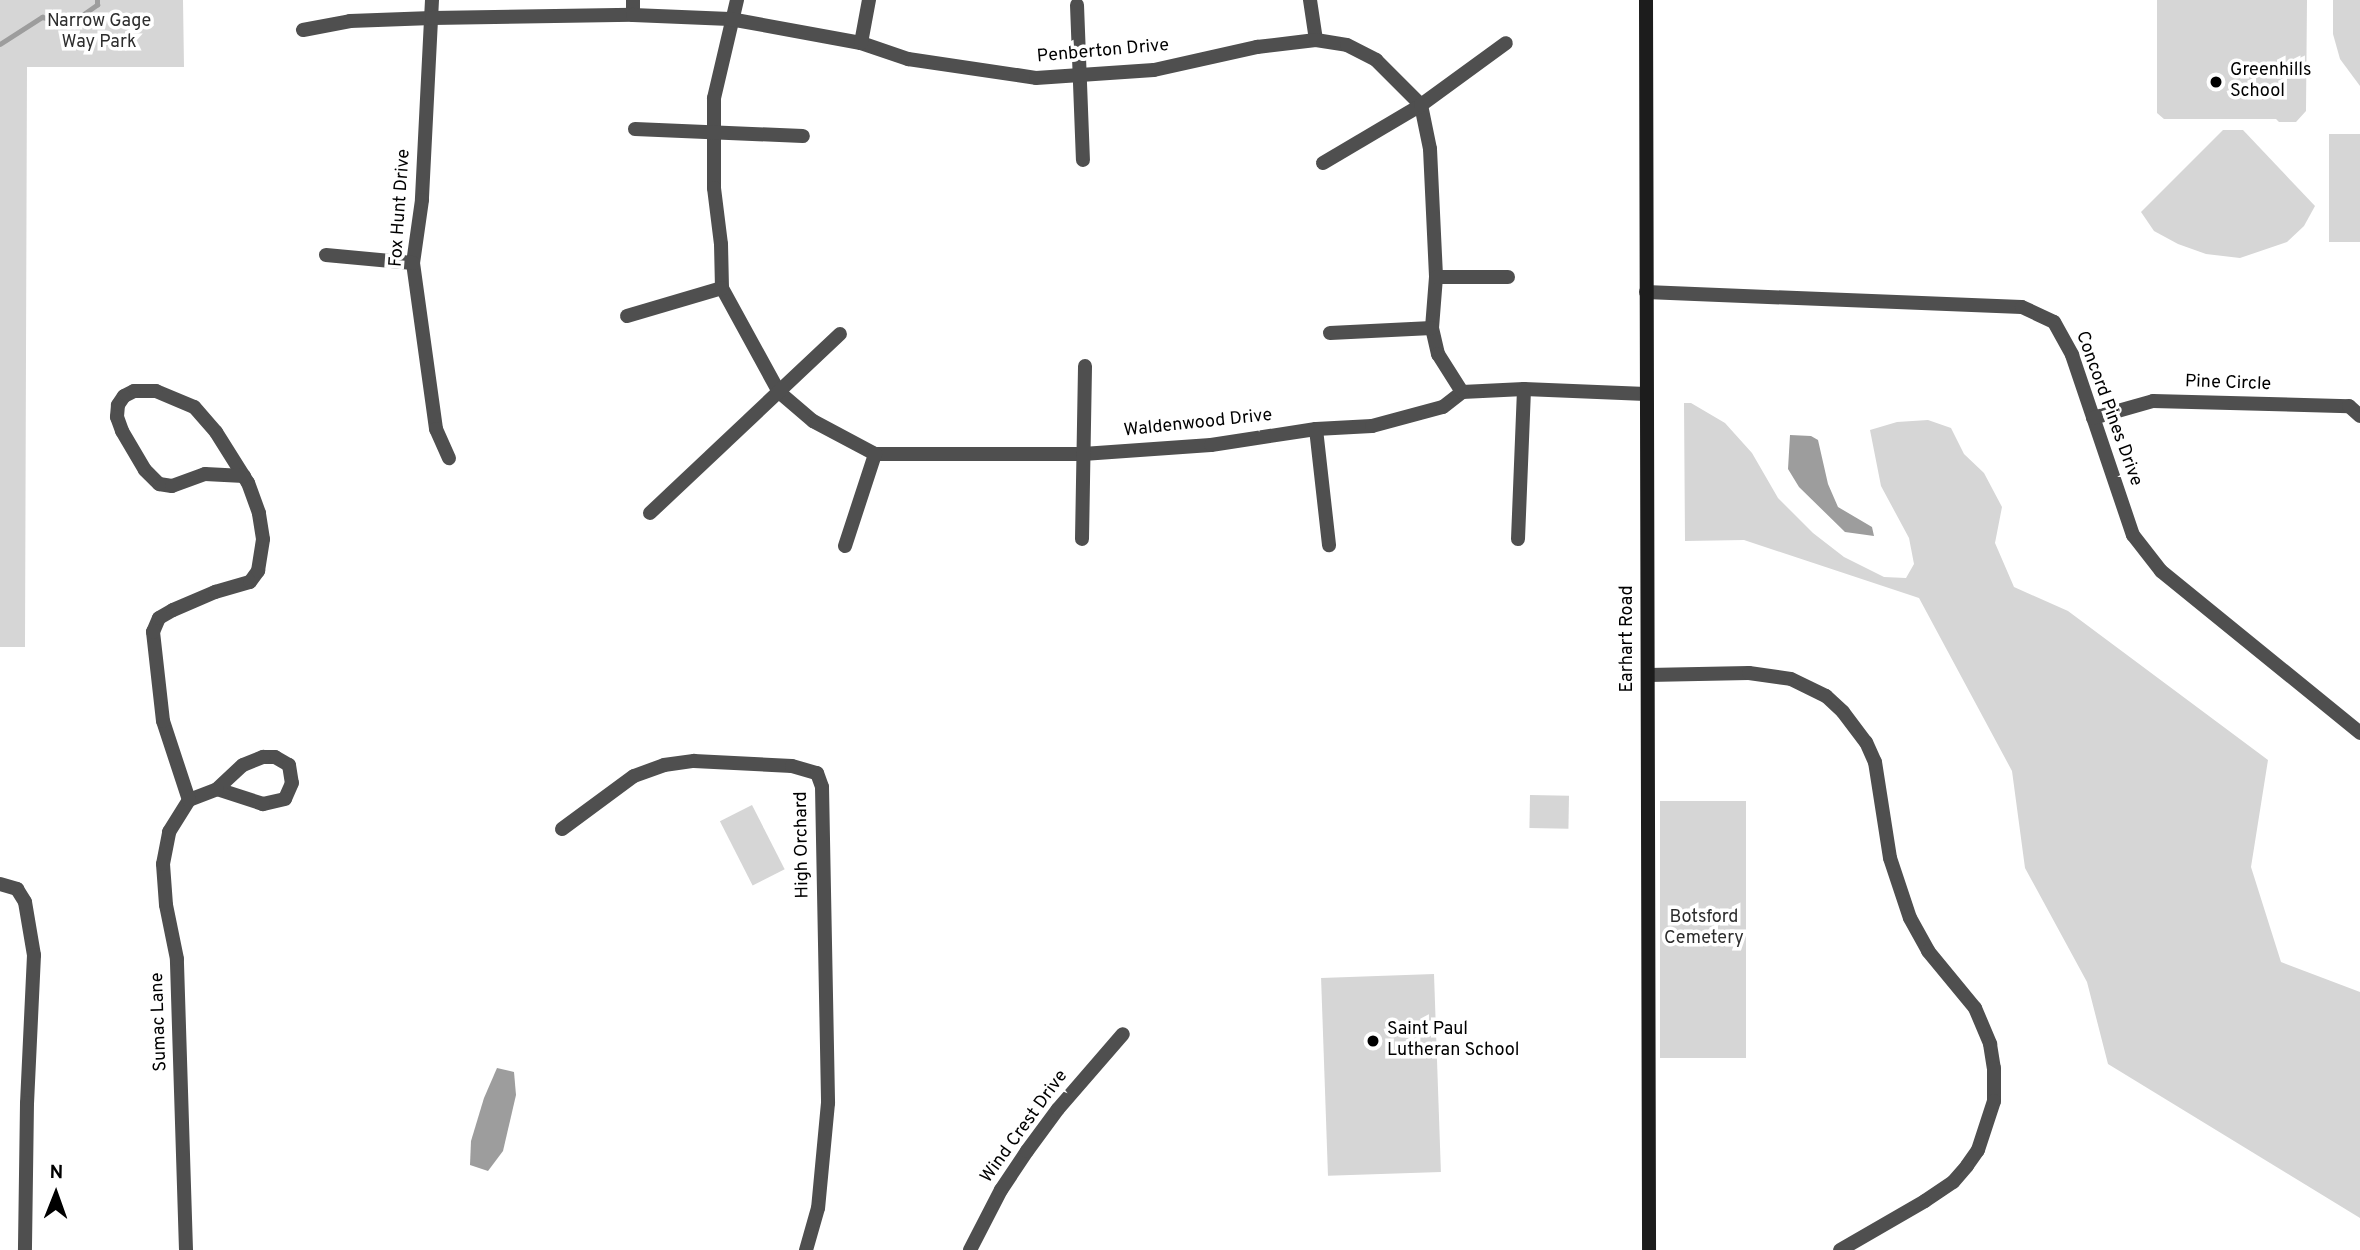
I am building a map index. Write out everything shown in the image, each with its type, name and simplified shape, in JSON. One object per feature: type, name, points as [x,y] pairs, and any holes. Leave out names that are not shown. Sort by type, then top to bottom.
[{"type":"street","name":"Fox Hunt Drive","points":[[432,0],[422,200],[413,262],[436,429],[449,458]]},
{"type":"street","name":"Waldenwood Drive","points":[[737,0],[730,19],[714,98],[713,133],[722,288],[779,392],[813,421],[875,454],[1083,454],[1211,445],[1316,429],[1372,426],[1418,416],[1443,407],[1462,392],[1524,389],[1646,394]]},
{"type":"street","points":[[860,43],[869,0]]},
{"type":"street","points":[[1310,0],[1316,40]]},
{"type":"street","name":"Earhart Road","points":[[1646,0],[1649,1250]]},
{"type":"street","name":"Earhart Road","points":[[1647,29],[1651,0]]},
{"type":"street","points":[[1077,5],[1083,160]]},
{"type":"street","name":"Penberton Drive","points":[[303,30],[350,21],[633,7],[730,19],[860,43],[908,59],[1037,78],[1154,70],[1257,47],[1316,40],[1347,45],[1376,60],[1421,105]]},
{"type":"street","points":[[1323,163],[1421,105],[1506,43]]},
{"type":"street","points":[[1421,105],[1430,149],[1436,278],[1432,328],[1438,355],[1462,392]]},
{"type":"street","points":[[635,129],[803,136]]},
{"type":"street","points":[[326,255],[413,262]]},
{"type":"street","points":[[1436,278],[1508,277]]},
{"type":"street","points":[[628,316],[722,288]]},
{"type":"street","name":"Concord Pines Drive","points":[[1646,292],[2022,307],[2054,322],[2072,355],[2133,535],[2161,571],[2360,733]]},
{"type":"street","points":[[1330,333],[1432,328]]},
{"type":"street","points":[[650,513],[840,334]]},
{"type":"street","points":[[1082,539],[1085,366]]},
{"type":"street","points":[[1518,539],[1524,389]]},
{"type":"street","points":[[217,789],[242,799],[275,803],[285,799],[290,791],[291,773],[284,760],[263,757],[243,765],[217,789],[189,800],[163,721],[153,632],[159,618],[173,610],[215,592],[250,582],[258,570],[263,539],[259,513],[244,476],[216,432],[194,407],[156,391],[134,391],[124,396],[118,405],[117,416],[122,431],[145,470],[159,484],[172,486],[205,474],[244,476]]},
{"type":"street","name":"Pine Circle","points":[[2093,418],[2153,401],[2349,406],[2360,416]]},
{"type":"street","points":[[1316,429],[1329,545]]},
{"type":"street","points":[[845,546],[875,454]]},
{"type":"street","points":[[1648,675],[1749,674],[1791,679],[1817,691],[1843,712],[1866,742],[1875,762],[1890,858],[1900,897],[1928,951],[1975,1009],[1990,1044],[1994,1068],[1994,1101],[1978,1150],[1967,1166],[1953,1182],[1925,1201],[1840,1250]]},
{"type":"street","name":"High Orchard","points":[[562,829],[634,776],[664,765],[694,761],[792,766],[817,773],[822,787],[828,1103],[818,1208],[806,1250]]},
{"type":"street","name":"Sumac Lane","points":[[186,1250],[177,959],[166,905],[163,864],[169,832],[189,800]]},
{"type":"street","points":[[0,884],[17,889],[25,902],[34,955],[27,1103],[26,1250]]},
{"type":"street","name":"Wind Crest Drive","points":[[970,1250],[1001,1190],[1027,1151],[1058,1109],[1123,1034]]},
{"type":"green space","name":"Narrow Gage Way Park","points":[[0,0],[183,0],[184,67],[27,67],[25,647],[0,647]]},
{"type":"green space","points":[[2157,0],[2307,0],[2306,111],[2296,122],[2279,122],[2276,119],[2164,119],[2157,113]]},
{"type":"green space","points":[[2333,0],[2360,0],[2360,86],[2340,59],[2333,34]]},
{"type":"green space","points":[[2223,130],[2243,130],[2315,206],[2304,226],[2287,242],[2240,258],[2206,254],[2178,244],[2154,231],[2141,212]]},
{"type":"green space","points":[[2329,134],[2360,134],[2360,242],[2329,242]]},
{"type":"green space","points":[[1684,403],[1691,403],[1725,423],[1752,453],[1778,498],[1813,533],[1844,557],[1884,577],[1906,578],[1914,564],[1909,538],[1881,486],[1870,430],[1897,422],[1928,420],[1951,428],[1964,454],[1984,473],[2002,507],[1995,543],[2014,587],[2068,611],[2268,760],[2251,867],[2281,962],[2360,992],[2360,1218],[2108,1064],[2087,982],[2025,868],[2012,771],[1919,598],[1744,540],[1685,541]]},
{"type":"green space","points":[[1530,795],[1569,796],[1568,829],[1529,828]]},
{"type":"green space","name":"Botsford Cemetery","points":[[1660,801],[1746,801],[1746,1058],[1660,1058]]},
{"type":"green space","points":[[752,805],[785,869],[753,885],[720,821]]},
{"type":"green space","points":[[1434,974],[1441,1172],[1328,1176],[1321,978]]},
{"type":"shaded area","points":[[1790,435],[1811,436],[1818,440],[1828,484],[1838,507],[1872,527],[1874,536],[1845,532],[1799,487],[1788,469]]},
{"type":"shaded area","points":[[497,1068],[514,1072],[516,1095],[503,1151],[488,1171],[470,1165],[471,1141],[484,1098]]},
{"type":"waterway","points":[[0,44],[42,17],[71,23],[97,5],[97,0]]},
{"type":"place","name":"Greenhills School","points":[[2216,82]]},
{"type":"place","name":"Saint Paul Lutheran School","points":[[1373,1041]]}]
